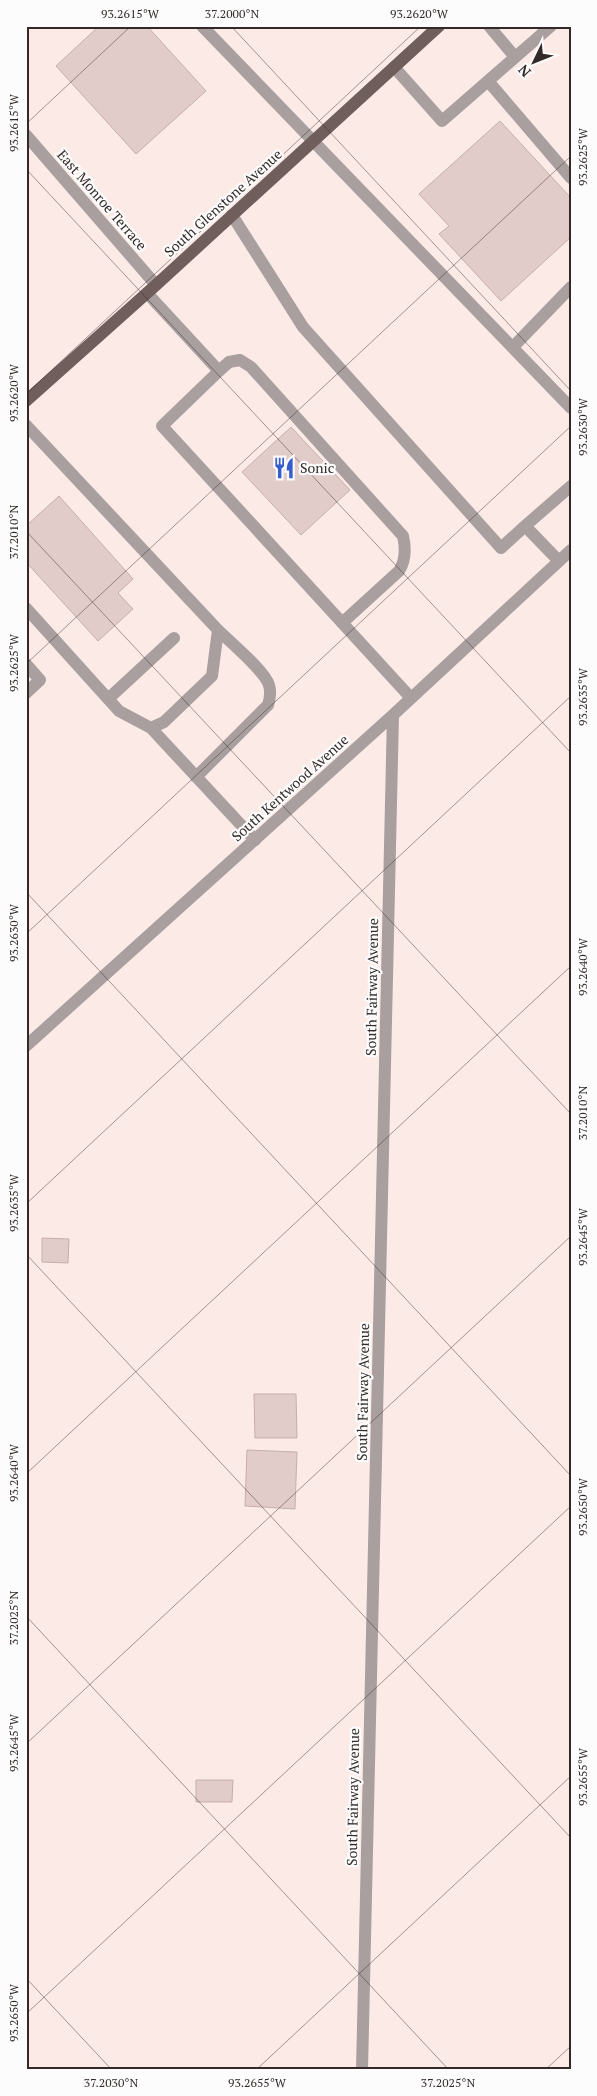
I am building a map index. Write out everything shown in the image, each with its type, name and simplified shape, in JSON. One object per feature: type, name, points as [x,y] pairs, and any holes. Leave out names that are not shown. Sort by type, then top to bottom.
[{"type":"main road","name":"South Glenstone Avenue","points":[[26,400],[152,289],[439,26]]},
{"type":"street","points":[[202,26],[571,408]]},
{"type":"street","points":[[489,26],[515,58]]},
{"type":"street","points":[[394,67],[442,121],[551,26]]},
{"type":"street","points":[[488,81],[571,178]]},
{"type":"street","name":"East Monroe Terrace","points":[[26,135],[219,371]]},
{"type":"street","points":[[232,215],[303,326],[501,548],[571,486]]},
{"type":"street","points":[[514,347],[571,287]]},
{"type":"street","points":[[342,623],[399,571],[405,556],[403,536],[251,367],[240,360],[229,362],[162,426],[342,623],[411,698]]},
{"type":"street","points":[[26,425],[218,630],[261,673],[269,685],[270,696],[268,705],[196,777]]},
{"type":"street","points":[[525,526],[558,560]]},
{"type":"street","name":"South Kentwood Avenue","points":[[26,1046],[393,715],[558,560],[571,550]]},
{"type":"street","points":[[26,608],[119,711],[151,728],[255,840]]},
{"type":"street","points":[[151,728],[164,722],[212,676],[218,630]]},
{"type":"street","points":[[108,699],[174,638]]},
{"type":"street","points":[[26,664],[40,680],[26,693]]},
{"type":"street","name":"South Fairway Avenue","points":[[362,2070],[393,715]]},
{"type":"building","points":[[99,26],[147,26],[206,91],[136,154],[56,66]]},
{"type":"building","points":[[500,121],[571,198],[571,237],[501,301],[439,234],[449,226],[419,194]]},
{"type":"building","points":[[291,427],[350,490],[301,535],[242,472]]},
{"type":"building","points":[[59,496],[133,579],[118,593],[133,609],[98,641],[26,562],[26,526]]},
{"type":"building","points":[[42,1238],[69,1239],[68,1263],[42,1262]]},
{"type":"building","points":[[254,1394],[296,1394],[297,1438],[255,1438]]},
{"type":"building","points":[[247,1450],[297,1452],[295,1509],[245,1506]]},
{"type":"building","points":[[196,1780],[233,1780],[232,1802],[196,1802]]},
{"type":"place","name":"Sonic","points":[[284,468]]}]
